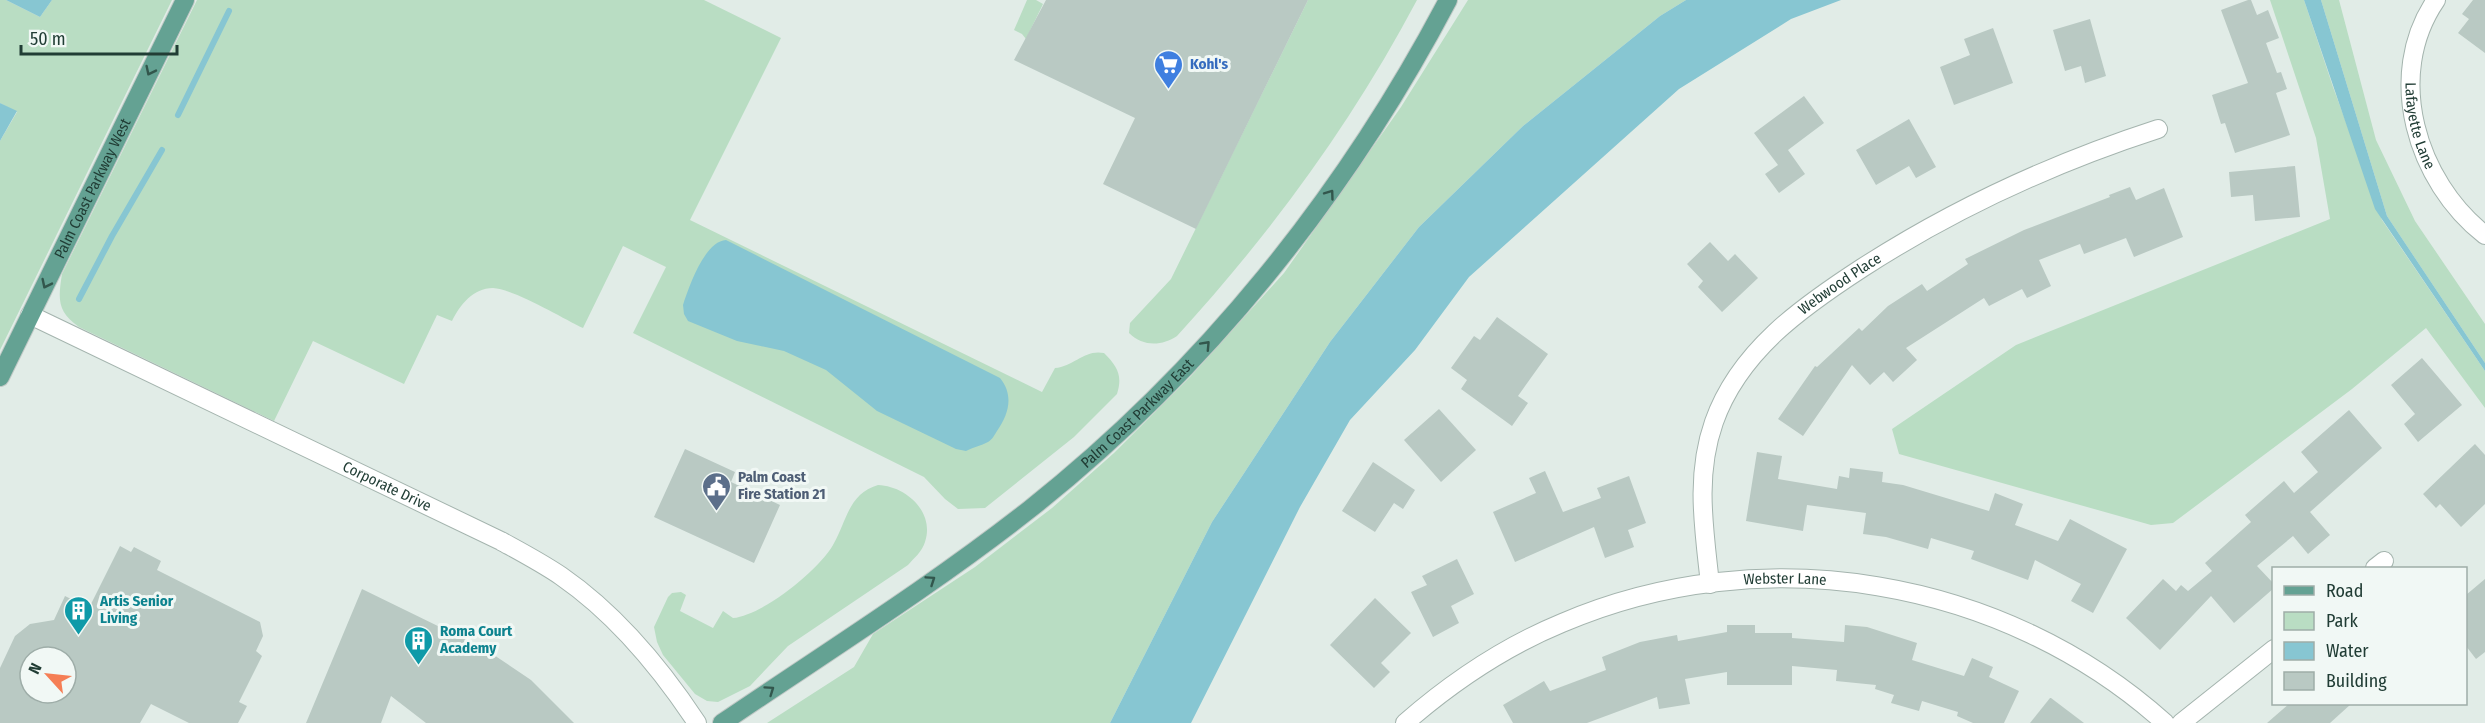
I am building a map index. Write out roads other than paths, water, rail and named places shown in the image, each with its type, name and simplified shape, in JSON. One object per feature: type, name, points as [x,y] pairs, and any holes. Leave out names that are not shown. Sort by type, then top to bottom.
[{"type":"main road","name":"Palm Coast Parkway West","points":[[0,377],[185,0]]},
{"type":"main road","name":"Palm Coast Parkway East","points":[[722,723],[1003,530],[1080,467],[1163,390],[1242,305],[1319,209],[1396,93],[1448,0]]},
{"type":"street","name":"Lafayette Lane","points":[[2436,0],[2421,31],[2414,59],[2411,96],[2416,127],[2425,160],[2434,178],[2464,217],[2485,235]]},
{"type":"street","name":"Webwood Place","points":[[1710,584],[1701,489],[1707,441],[1729,388],[1764,343],[1838,284],[1937,222],[2038,173],[2158,129]]},
{"type":"street","name":"Corporate Drive","points":[[30,315],[501,541],[539,562],[589,597],[614,620],[663,676],[697,723]]},
{"type":"street","name":"Webster Lane","points":[[1405,723],[1463,678],[1541,632],[1617,603],[1651,594],[1710,584],[1773,579],[1825,580],[1891,588],[1950,602],[2025,631],[2076,658],[2131,695],[2165,723]]},
{"type":"street","points":[[2181,723],[2272,651]]},
{"type":"water","points":[[6,0],[52,0],[40,17]]},
{"type":"water","points":[[1686,0],[1841,0],[1791,19],[1679,89],[1469,277],[1415,350],[1350,420],[1300,507],[1191,723],[1110,723],[1212,522],[1330,342],[1419,227],[1523,126],[1660,16]]},
{"type":"water","points":[[2304,0],[2321,0],[2387,216],[2485,363],[2485,371],[2375,209]]},
{"type":"water","points":[[0,103],[17,111],[0,141]]},
{"type":"water","points":[[726,240],[1000,378],[1007,391],[1008,404],[1005,418],[993,437],[988,442],[966,451],[956,449],[877,411],[826,370],[784,351],[737,341],[688,321],[683,305],[694,276],[711,248],[718,242]]},
{"type":"waterway","points":[[178,115],[229,11]]},
{"type":"waterway","points":[[79,299],[112,236],[162,150]]},
{"type":"place","name":"Kohl's","points":[[1169,90]]},
{"type":"place","name":"Palm Coast Fire Station 21","points":[[717,512]]},
{"type":"place","name":"Artis Senior Living","points":[[79,636]]},
{"type":"place","name":"Roma Court Academy","points":[[419,666]]}]
